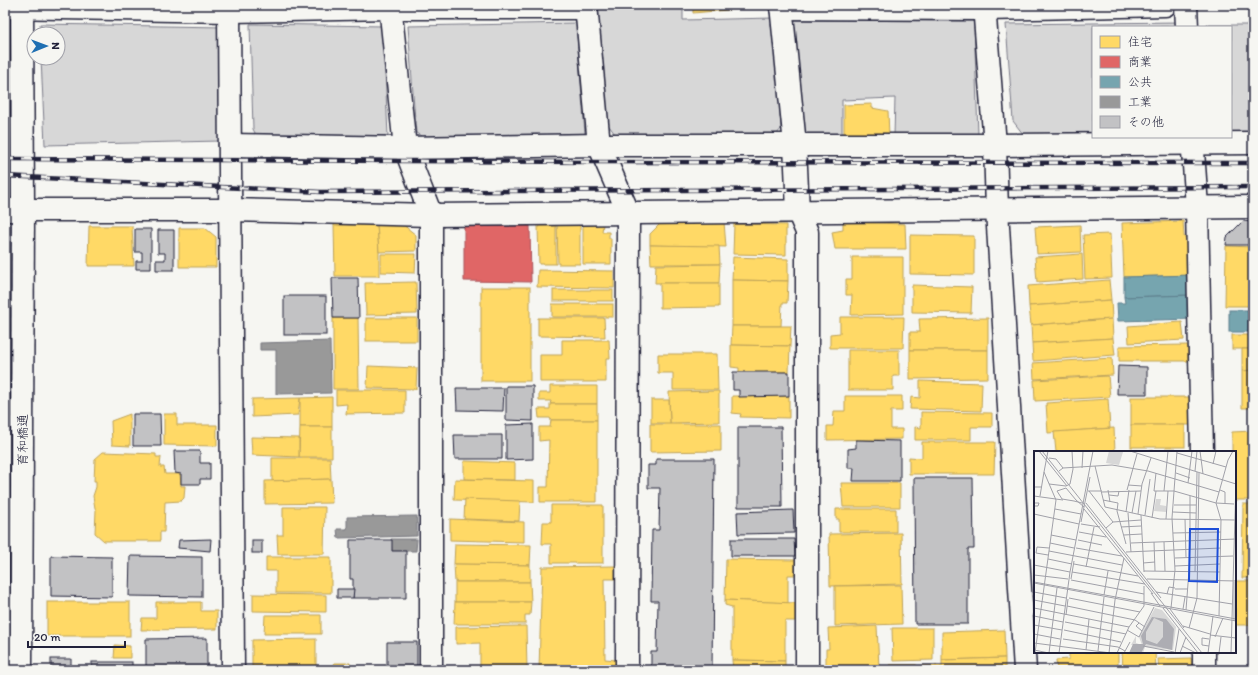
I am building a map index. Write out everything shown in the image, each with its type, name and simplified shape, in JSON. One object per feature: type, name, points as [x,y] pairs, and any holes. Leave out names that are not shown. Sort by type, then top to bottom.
[{"type":"street","points":[[808,670],[808,232],[798,211],[795,144],[781,6],[985,7],[1165,5]]},
{"type":"street","points":[[1186,5],[1187,26]]},
{"type":"street","points":[[16,6],[229,8],[586,7],[599,145],[628,212],[627,670]]},
{"type":"street","name":"育和橋通","points":[[16,6],[14,210],[21,670]]},
{"type":"street","points":[[390,7],[405,148],[431,214],[431,670]]},
{"type":"street","points":[[985,7],[1025,670]]},
{"type":"street","points":[[229,8],[233,670]]},
{"type":"street","points":[[230,145],[405,148],[795,144],[994,145],[1193,140],[1253,143]]},
{"type":"street","points":[[1193,140],[1197,207],[1202,451]]},
{"type":"street","points":[[14,210],[231,210],[431,214],[1253,207]]},
{"type":"street","points":[[1204,653],[1204,670]]},
{"type":"shaded area","points":[[598,5],[683,5],[683,20],[774,18],[781,129],[776,135],[617,137],[607,123]]},
{"type":"shaded area","points":[[794,20],[974,21],[978,135],[894,136],[895,98],[842,100],[842,136],[799,134]]},
{"type":"shaded area","points":[[5,21],[11,21],[9,148],[5,148]]},
{"type":"shaded area","points":[[1181,22],[1181,26],[1092,26],[1092,136],[1023,134],[1013,121],[1006,24]]},
{"type":"shaded area","points":[[576,23],[585,134],[576,141],[427,139],[416,133],[408,26]]},
{"type":"shaded area","points":[[40,24],[222,27],[220,141],[45,145],[41,66],[66,66],[66,26],[40,26]]},
{"type":"shaded area","points":[[250,24],[383,26],[388,136],[257,137],[253,129]]},
{"type":"shaded area","points":[[1253,25],[1253,134],[1232,133],[1232,26],[1207,26]]},
{"type":"building: 住宅","points":[[693,5],[773,5],[773,6],[693,13]]},
{"type":"building: 住宅","points":[[872,104],[872,108],[888,111],[889,136],[844,137],[844,105]]},
{"type":"building: 住宅","points":[[1183,221],[1184,237],[1191,237],[1192,275],[1124,277],[1122,223]]},
{"type":"building: 住宅","points":[[662,222],[724,222],[726,247],[650,245],[650,234]]},
{"type":"building: 住宅","points":[[843,222],[905,224],[906,249],[835,249],[832,232],[843,230]]},
{"type":"building: 住宅","points":[[557,223],[580,223],[580,264],[558,264]]},
{"type":"building: 住宅","points":[[334,224],[377,224],[379,276],[335,276]]},
{"type":"building: 住宅","points":[[377,224],[402,224],[416,235],[416,251],[379,252]]},
{"type":"building: 住宅","points":[[583,224],[603,224],[602,232],[609,232],[609,238],[611,238],[611,264],[583,264]]},
{"type":"building: 住宅","points":[[734,224],[786,225],[786,255],[733,254]]},
{"type":"building: 住宅","points":[[1080,225],[1081,252],[1037,254],[1035,227]]},
{"type":"building: 住宅","points":[[89,226],[132,226],[134,266],[88,266]]},
{"type":"building: 住宅","points":[[538,226],[556,226],[556,264],[539,264]]},
{"type":"building: 住宅","points":[[179,228],[205,228],[216,237],[216,267],[179,267]]},
{"type":"building: 住宅","points":[[1110,234],[1112,278],[1085,279],[1083,235]]},
{"type":"building: 住宅","points":[[910,235],[974,236],[974,275],[910,274]]},
{"type":"building: 住宅","points":[[650,245],[719,246],[720,264],[651,264]]},
{"type":"building: 住宅","points":[[1226,246],[1253,247],[1253,306],[1225,306]]},
{"type":"building: 住宅","points":[[381,254],[416,254],[415,273],[381,272]]},
{"type":"building: 住宅","points":[[1082,254],[1083,279],[1037,282],[1035,257]]},
{"type":"building: 住宅","points":[[733,257],[788,259],[788,281],[732,280]]},
{"type":"building: 住宅","points":[[852,257],[903,257],[903,314],[851,315],[852,295],[846,295],[846,279],[852,279]]},
{"type":"building: 住宅","points":[[720,264],[719,283],[655,283],[656,265]]},
{"type":"building: 住宅","points":[[538,270],[614,271],[614,288],[537,287]]},
{"type":"building: 住宅","points":[[732,280],[788,281],[787,303],[782,303],[781,326],[732,326]]},
{"type":"building: 住宅","points":[[1109,280],[1111,300],[1029,306],[1028,286]]},
{"type":"building: 住宅","points":[[416,282],[417,314],[366,315],[365,283]]},
{"type":"building: 住宅","points":[[660,283],[719,283],[719,307],[660,308]]},
{"type":"building: 住宅","points":[[912,285],[972,287],[971,313],[912,312]]},
{"type":"building: 住宅","points":[[481,287],[530,287],[530,381],[481,381]]},
{"type":"building: 住宅","points":[[553,290],[613,290],[613,301],[553,301]]},
{"type":"building: 住宅","points":[[1111,300],[1112,319],[1031,325],[1029,306]]},
{"type":"building: 住宅","points":[[552,304],[613,304],[613,317],[552,317]]},
{"type":"building: 住宅","points":[[840,317],[904,317],[903,348],[830,348],[830,334],[840,333]]},
{"type":"building: 住宅","points":[[333,318],[358,318],[359,389],[333,389]]},
{"type":"building: 住宅","points":[[366,318],[417,318],[417,341],[366,341]]},
{"type":"building: 住宅","points":[[538,318],[604,318],[605,337],[538,336]]},
{"type":"building: 住宅","points":[[988,318],[988,350],[910,350],[910,332],[920,332],[919,319]]},
{"type":"building: 住宅","points":[[1112,319],[1113,338],[1032,343],[1031,325]]},
{"type":"building: 住宅","points":[[1182,322],[1184,340],[1129,343],[1128,326]]},
{"type":"building: 住宅","points":[[732,326],[791,326],[790,346],[731,345]]},
{"type":"building: 住宅","points":[[1232,335],[1253,335],[1253,349],[1232,349]]},
{"type":"building: 住宅","points":[[1113,338],[1115,355],[1033,361],[1032,343]]},
{"type":"building: 住宅","points":[[562,340],[609,340],[610,358],[606,358],[606,382],[540,382],[540,355],[562,355]]},
{"type":"building: 住宅","points":[[731,345],[790,346],[789,372],[739,373],[739,368],[731,367]]},
{"type":"building: 住宅","points":[[1188,345],[1188,361],[1119,361],[1119,346]]},
{"type":"building: 住宅","points":[[1242,349],[1253,349],[1253,370],[1242,371]]},
{"type":"building: 住宅","points":[[848,350],[899,350],[899,376],[893,376],[893,390],[848,390]]},
{"type":"building: 住宅","points":[[910,350],[988,350],[988,378],[910,379]]},
{"type":"building: 住宅","points":[[658,354],[717,354],[718,390],[673,390],[673,373],[658,373]]},
{"type":"building: 住宅","points":[[1112,358],[1113,375],[1034,379],[1033,363]]},
{"type":"building: 住宅","points":[[368,366],[417,368],[416,389],[367,388]]},
{"type":"building: 住宅","points":[[1253,370],[1253,408],[1242,408],[1242,371]]},
{"type":"building: 住宅","points":[[1108,376],[1110,397],[1035,401],[1034,380]]},
{"type":"building: 住宅","points":[[920,381],[982,383],[981,411],[910,409],[911,397],[920,398]]},
{"type":"building: 住宅","points":[[550,386],[597,386],[597,404],[550,404],[551,401],[539,401],[539,393],[550,393]]},
{"type":"building: 住宅","points":[[336,390],[405,390],[405,413],[346,414],[347,404],[336,405]]},
{"type":"building: 住宅","points":[[719,391],[719,422],[670,423],[669,392]]},
{"type":"building: 住宅","points":[[732,396],[789,396],[789,418],[740,417],[741,414],[732,413]]},
{"type":"building: 住宅","points":[[845,396],[902,396],[902,411],[891,411],[891,429],[902,429],[902,439],[827,440],[827,426],[833,426],[834,411],[845,411]]},
{"type":"building: 住宅","points":[[332,397],[332,427],[300,427],[300,398]]},
{"type":"building: 住宅","points":[[1131,397],[1191,397],[1191,425],[1131,425]]},
{"type":"building: 住宅","points":[[300,398],[298,415],[252,417],[252,399]]},
{"type":"building: 住宅","points":[[1108,399],[1110,428],[1048,433],[1046,403]]},
{"type":"building: 住宅","points":[[651,400],[669,400],[670,423],[651,423]]},
{"type":"building: 住宅","points":[[550,404],[597,404],[597,420],[551,420],[550,418],[539,418],[538,409],[550,409]]},
{"type":"building: 住宅","points":[[921,412],[992,413],[992,427],[971,427],[971,440],[915,440],[915,427],[921,428]]},
{"type":"building: 住宅","points":[[130,414],[130,446],[112,445],[111,421]]},
{"type":"building: 住宅","points":[[164,414],[177,414],[177,425],[217,425],[217,446],[164,445]]},
{"type":"building: 住宅","points":[[551,420],[597,420],[597,502],[540,502],[540,487],[548,487],[549,440],[539,441],[539,427],[550,427]]},
{"type":"building: 住宅","points":[[650,424],[721,424],[721,451],[650,452]]},
{"type":"building: 住宅","points":[[1131,425],[1185,425],[1185,447],[1131,447]]},
{"type":"building: 住宅","points":[[300,427],[332,427],[332,457],[299,457]]},
{"type":"building: 住宅","points":[[1114,428],[1115,451],[1056,451],[1054,432]]},
{"type":"building: 住宅","points":[[1253,431],[1253,500],[1236,500],[1236,451],[1232,451],[1232,432]]},
{"type":"building: 住宅","points":[[251,437],[299,438],[299,457],[252,455]]},
{"type":"building: 住宅","points":[[922,442],[995,442],[994,474],[909,474],[909,457],[922,458]]},
{"type":"building: 住宅","points":[[1130,450],[1192,451],[1130,451]]},
{"type":"building: 住宅","points":[[103,452],[156,454],[156,457],[161,457],[160,467],[164,467],[165,474],[180,474],[181,486],[185,486],[184,498],[181,501],[165,502],[164,532],[160,532],[160,541],[104,541],[95,533],[96,510],[93,496],[96,487],[96,481],[94,481],[95,459]]},
{"type":"building: 住宅","points":[[272,458],[330,458],[331,479],[272,481]]},
{"type":"building: 住宅","points":[[464,461],[515,463],[515,480],[464,479]]},
{"type":"building: 住宅","points":[[331,479],[332,503],[265,504],[265,481]]},
{"type":"building: 住宅","points":[[455,479],[534,481],[534,502],[454,500]]},
{"type":"building: 住宅","points":[[841,483],[900,483],[900,507],[843,507]]},
{"type":"building: 住宅","points":[[465,499],[520,501],[519,521],[464,519]]},
{"type":"building: 住宅","points":[[1243,504],[1253,504],[1253,578],[1242,578]]},
{"type":"building: 住宅","points":[[551,505],[603,505],[603,563],[551,563],[551,544],[542,544],[543,522],[551,522]]},
{"type":"building: 住宅","points":[[283,507],[325,507],[324,554],[278,554],[277,535],[283,535]]},
{"type":"building: 住宅","points":[[836,509],[896,509],[896,532],[839,532],[839,519],[836,519]]},
{"type":"building: 住宅","points":[[450,519],[524,522],[524,542],[450,540]]},
{"type":"building: 住宅","points":[[901,533],[902,584],[830,586],[829,534]]},
{"type":"building: 住宅","points":[[455,544],[531,545],[530,565],[454,564]]},
{"type":"building: 住宅","points":[[266,557],[331,557],[331,593],[276,593],[276,571],[266,571]]},
{"type":"building: 住宅","points":[[726,559],[795,560],[795,575],[788,575],[788,603],[725,600]]},
{"type":"building: 住宅","points":[[454,564],[530,565],[530,582],[455,582]]},
{"type":"building: 住宅","points":[[615,566],[615,579],[604,579],[605,659],[616,660],[616,670],[539,669],[542,567]]},
{"type":"building: 住宅","points":[[1236,581],[1252,581],[1253,618],[1251,618],[1251,625],[1236,625]]},
{"type":"building: 住宅","points":[[455,582],[530,582],[531,602],[455,602]]},
{"type":"building: 住宅","points":[[901,585],[902,624],[835,626],[835,586]]},
{"type":"building: 住宅","points":[[253,594],[326,595],[326,612],[253,611]]},
{"type":"building: 住宅","points":[[725,600],[795,603],[795,621],[785,621],[785,661],[732,660],[732,607],[725,605]]},
{"type":"building: 住宅","points":[[47,602],[130,602],[130,636],[47,636]]},
{"type":"building: 住宅","points":[[156,602],[201,602],[201,611],[217,611],[217,629],[141,630],[142,618],[156,618]]},
{"type":"building: 住宅","points":[[455,602],[531,602],[530,615],[525,615],[525,624],[454,624]]},
{"type":"building: 住宅","points":[[265,615],[321,615],[321,634],[264,634]]},
{"type":"building: 住宅","points":[[526,626],[527,670],[480,670],[480,643],[456,644],[456,627]]},
{"type":"building: 住宅","points":[[877,626],[879,668],[826,669],[826,649],[829,649],[828,628]]},
{"type":"building: 住宅","points":[[892,628],[933,628],[933,660],[893,661]]},
{"type":"building: 住宅","points":[[1004,630],[1005,658],[942,660],[942,632]]},
{"type":"building: 住宅","points":[[316,639],[316,670],[252,670],[252,640]]},
{"type":"building: 住宅","points":[[115,645],[130,646],[130,658],[114,658]]},
{"type":"building: 住宅","points":[[1069,653],[1118,653],[1118,670],[1057,670],[1056,660],[1069,659]]},
{"type":"building: 住宅","points":[[1122,653],[1155,653],[1156,670],[1123,670]]},
{"type":"building: 住宅","points":[[1005,658],[1005,670],[942,670],[942,660]]},
{"type":"building: 住宅","points":[[1191,658],[1192,670],[1159,670],[1158,659]]},
{"type":"building: 住宅","points":[[732,660],[785,661],[785,670],[733,670]]},
{"type":"building: 住宅","points":[[334,663],[350,663],[350,667],[400,668],[400,670],[334,670]]},
{"type":"building: 住宅","points":[[890,665],[916,665],[916,670],[890,670]]},
{"type":"building: 住宅","points":[[922,666],[941,666],[941,670],[922,670]]},
{"type":"building: 住宅","points":[[539,669],[616,670],[532,670]]},
{"type":"building: 商業","points":[[464,226],[530,226],[531,282],[464,281]]},
{"type":"building: 公共","points":[[1192,275],[1193,295],[1124,297],[1124,277]]},
{"type":"building: 公共","points":[[1193,295],[1194,319],[1118,321],[1117,303],[1125,303],[1124,297]]},
{"type":"building: 公共","points":[[1229,310],[1253,310],[1253,332],[1229,332]]},
{"type":"building: 工業","points":[[330,341],[331,393],[276,394],[276,350],[260,350],[260,343]]},
{"type":"building: 工業","points":[[417,516],[417,536],[338,538],[337,529],[347,529],[347,517]]},
{"type":"building: 工業","points":[[391,539],[417,539],[416,551],[392,551]]},
{"type":"building: その他","points":[[1243,221],[1253,222],[1253,245],[1226,245],[1227,237]]},
{"type":"building: その他","points":[[135,229],[151,229],[151,269],[136,269],[136,261],[142,261],[142,252],[135,252]]},
{"type":"building: その他","points":[[158,230],[174,230],[174,270],[156,270],[156,260],[165,260],[165,253],[158,253]]},
{"type":"building: その他","points":[[332,278],[358,278],[359,318],[333,318]]},
{"type":"building: その他","points":[[284,296],[326,296],[326,335],[284,335]]},
{"type":"building: その他","points":[[1118,366],[1147,367],[1147,394],[1117,394]]},
{"type":"building: その他","points":[[733,372],[789,372],[789,396],[739,397],[739,390],[733,390]]},
{"type":"building: その他","points":[[506,386],[533,386],[533,421],[506,420]]},
{"type":"building: その他","points":[[456,388],[504,388],[503,411],[457,410]]},
{"type":"building: その他","points":[[133,414],[160,414],[161,446],[133,446]]},
{"type":"building: その他","points":[[533,424],[533,459],[506,460],[506,425]]},
{"type":"building: その他","points":[[738,427],[781,427],[782,507],[738,507]]},
{"type":"building: その他","points":[[454,435],[502,435],[502,459],[455,459]]},
{"type":"building: その他","points":[[856,440],[900,441],[900,481],[853,481],[854,468],[848,468],[848,449],[856,448]]},
{"type":"building: その他","points":[[174,451],[200,451],[200,463],[210,463],[210,479],[200,479],[200,484],[181,484],[181,474],[175,473]]},
{"type":"building: その他","points":[[656,459],[714,459],[712,670],[651,670],[651,652],[657,652],[658,601],[651,601],[652,530],[659,530],[660,488],[648,488],[648,465],[656,465]]},
{"type":"building: その他","points":[[914,478],[973,478],[974,549],[968,549],[968,624],[915,624]]},
{"type":"building: その他","points":[[793,510],[794,533],[738,534],[737,512]]},
{"type":"building: その他","points":[[211,539],[210,551],[178,548],[179,540]]},
{"type":"building: その他","points":[[731,539],[794,539],[795,556],[731,556]]},
{"type":"building: その他","points":[[252,540],[262,540],[262,553],[252,553]]},
{"type":"building: その他","points":[[350,540],[392,540],[392,551],[406,551],[406,598],[353,598],[353,579],[350,579]]},
{"type":"building: その他","points":[[51,556],[112,557],[112,597],[51,596]]},
{"type":"building: その他","points":[[130,556],[202,557],[202,597],[129,596]]},
{"type":"building: その他","points":[[337,589],[354,589],[353,598],[337,598]]},
{"type":"building: その他","points":[[207,638],[207,670],[146,670],[146,639]]},
{"type":"building: その他","points":[[387,642],[417,642],[417,670],[387,668]]},
{"type":"building: その他","points":[[51,659],[71,659],[71,670],[51,670]]},
{"type":"building: その他","points":[[92,662],[132,662],[132,670],[92,670]]},
{"type":"railway","points":[[5,159],[1253,163]]},
{"type":"railway","points":[[5,176],[321,192],[1253,187]]}]
